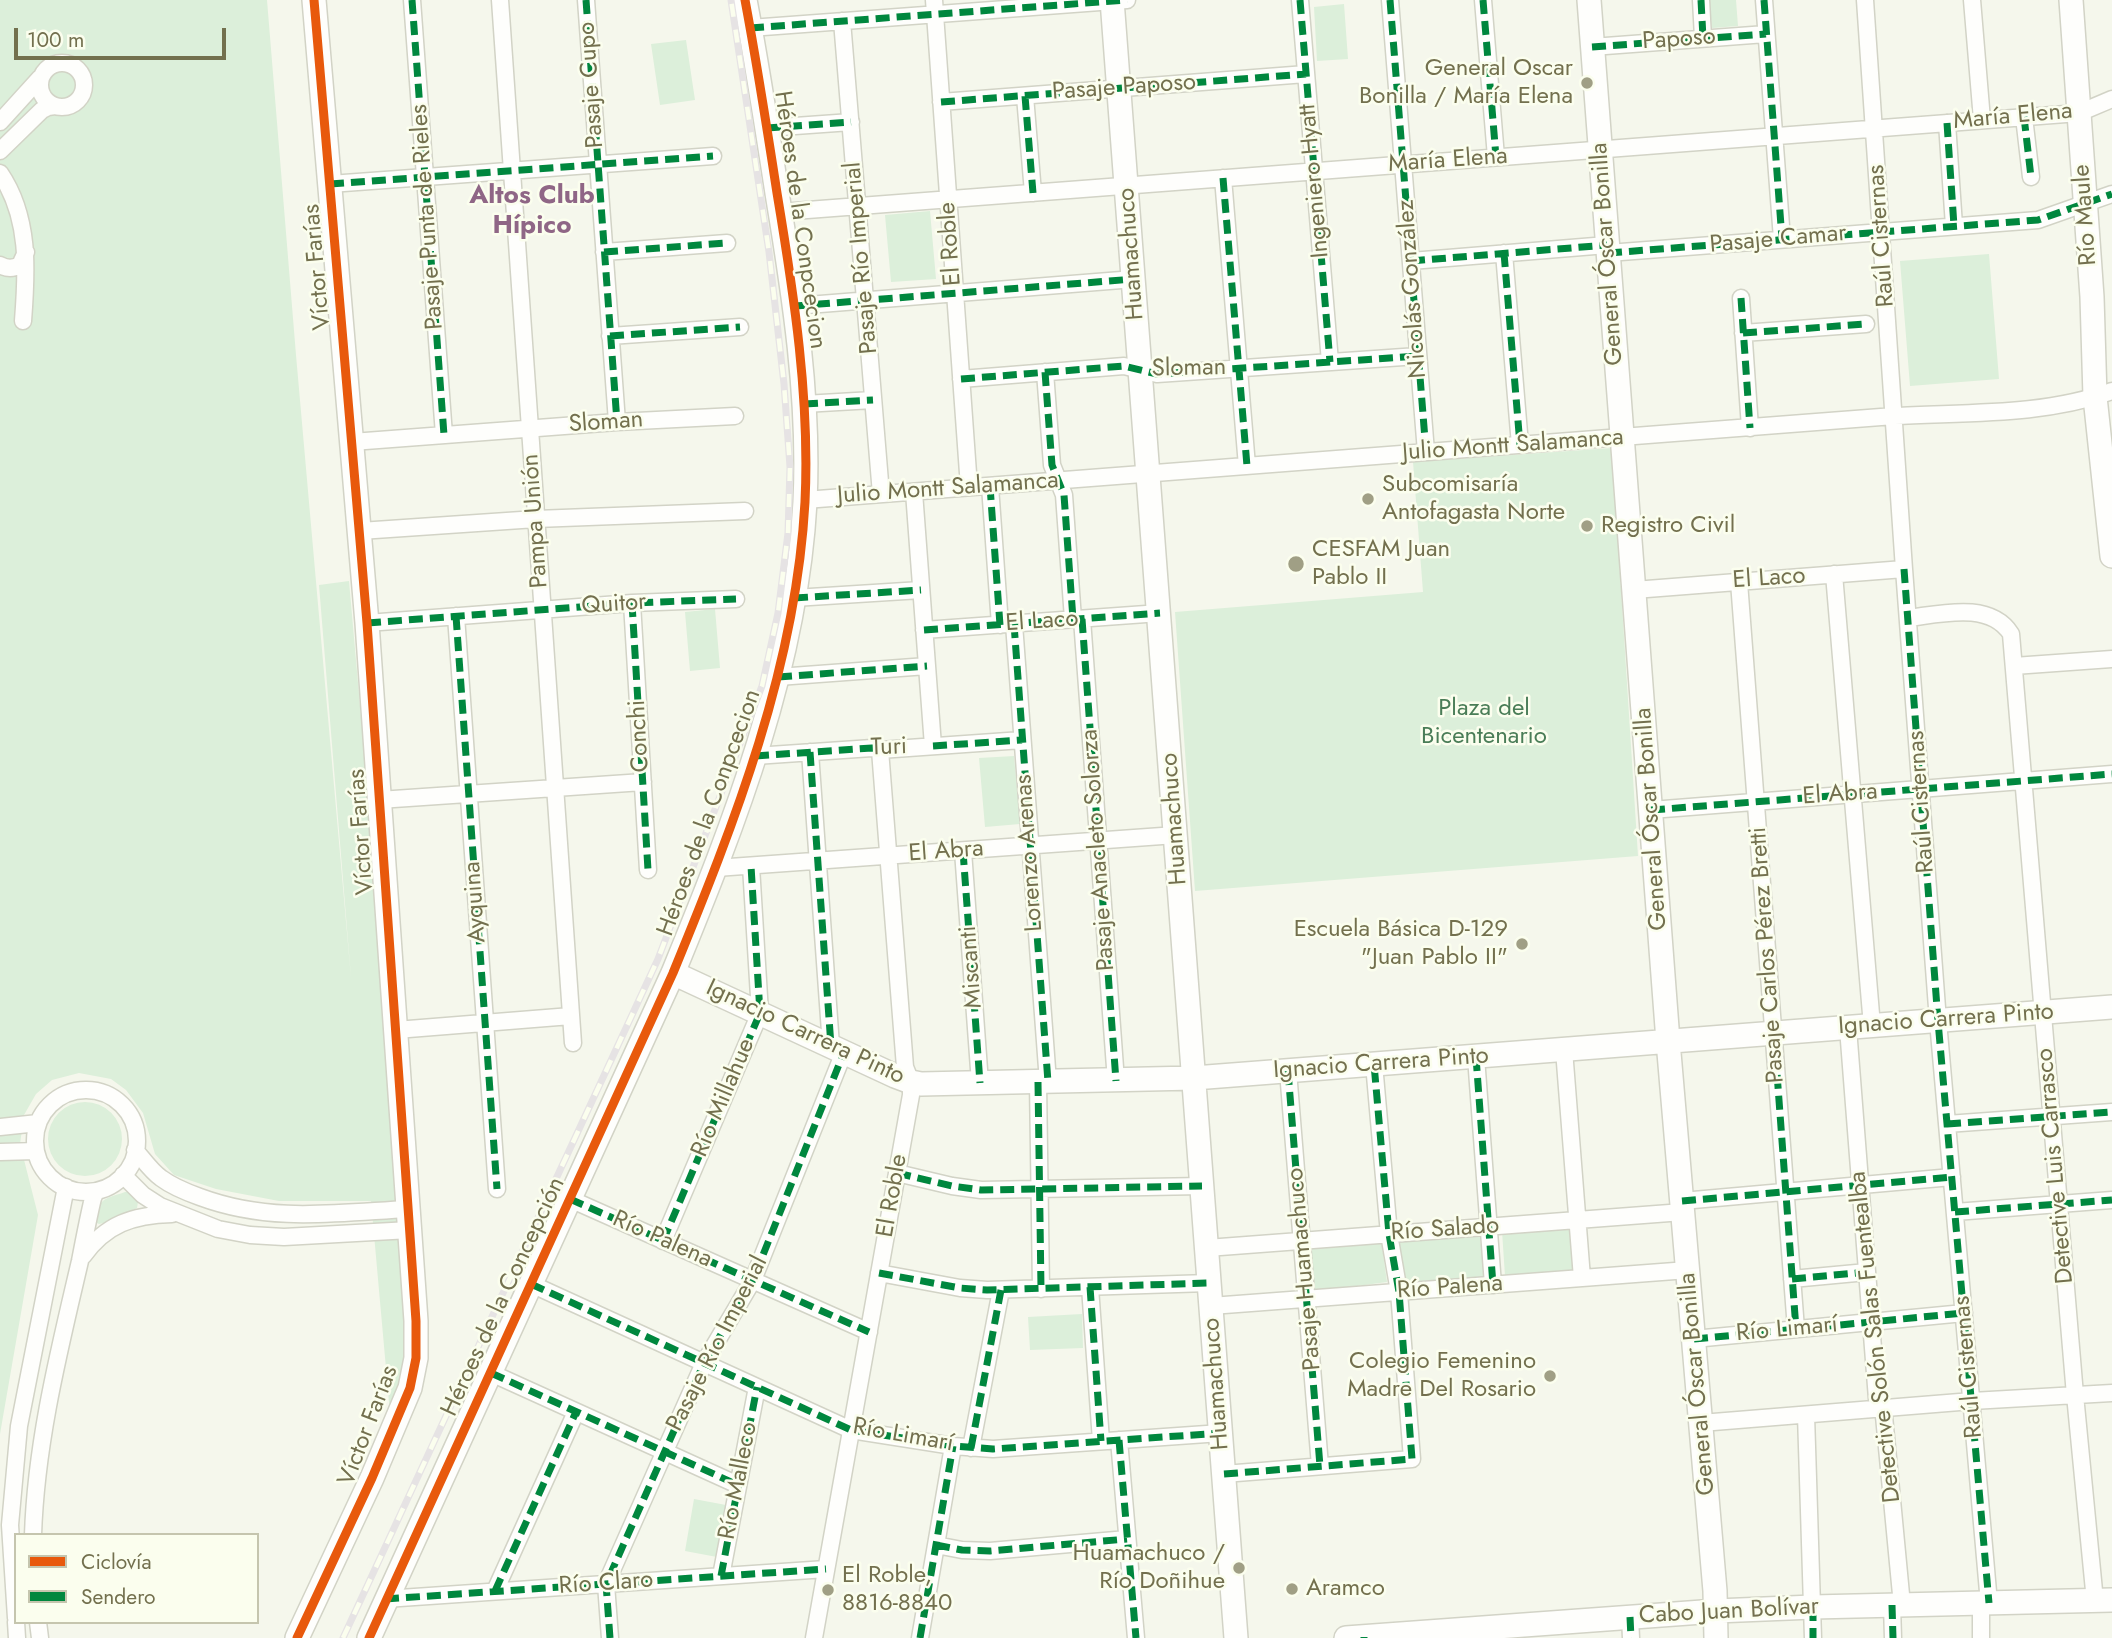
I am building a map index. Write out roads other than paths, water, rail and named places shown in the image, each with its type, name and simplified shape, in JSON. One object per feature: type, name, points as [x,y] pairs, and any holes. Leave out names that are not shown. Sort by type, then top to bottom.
[{"type":"street","name":"Víctor Farías","points":[[297,1638],[372,1478],[410,1388],[416,1358],[416,1321],[367,623],[314,0]]},
{"type":"street","name":"Pasaje Punta de Rieles","points":[[412,0],[444,435]]},
{"type":"street","name":"Pampa Unión","points":[[500,0],[573,1043]]},
{"type":"street","name":"Pasaje Cupo","points":[[586,0],[617,422]]},
{"type":"street","name":"Héroes de la Conpcecion","points":[[673,973],[716,868],[755,756],[778,677],[794,598],[805,500],[804,404],[795,306],[745,0]]},
{"type":"street","points":[[750,28],[842,21],[934,7],[1117,0]]},
{"type":"street","name":"Huamachuco","points":[[1117,0],[1119,88],[1236,1638]]},
{"type":"street","name":"Ingeniero Hyatt","points":[[1300,0],[1330,362]]},
{"type":"street","name":"Nicolás González","points":[[1391,0],[1426,453]]},
{"type":"street","points":[[1483,0],[1496,157]]},
{"type":"street","name":"General Óscar Bonilla","points":[[1589,0],[1716,1638]]},
{"type":"street","points":[[1701,0],[1703,38]]},
{"type":"street","points":[[1764,0],[1783,239]]},
{"type":"street","name":"Raúl Cisternas","points":[[1865,0],[1938,1021],[1972,1401],[1985,1603],[1981,1638]]},
{"type":"street","points":[[1972,0],[1982,120]]},
{"type":"street","name":"Río Maule","points":[[2071,0],[2092,297],[2103,394],[2112,556]]},
{"type":"street","name":"El Roble","points":[[934,7],[969,487]]},
{"type":"street","name":"Pasaje Río Imperial","points":[[842,21],[881,494]]},
{"type":"street","name":"Paposo","points":[[1592,47],[1766,34]]},
{"type":"street","points":[[0,121],[48,67],[62,62],[76,67],[81,73],[84,81],[82,96],[70,106],[48,107],[42,110],[0,151]]},
{"type":"street","name":"Pasaje Paposo","points":[[941,102],[1306,74]]},
{"type":"street","points":[[40,78],[39,85],[44,98],[55,106]]},
{"type":"street","points":[[1025,96],[1033,193]]},
{"type":"street","name":"María Elena","points":[[781,212],[2079,113],[2112,99]]},
{"type":"street","points":[[2024,117],[2031,177]]},
{"type":"street","points":[[767,128],[850,122]]},
{"type":"street","points":[[1947,123],[1954,226]]},
{"type":"street","points":[[330,184],[713,156]]},
{"type":"street","points":[[0,173],[8,184],[24,232],[27,274],[23,321]]},
{"type":"street","points":[[1223,178],[1247,466]]},
{"type":"street","name":"Pasaje Camar","points":[[1411,261],[1504,253],[1783,239],[2038,220],[2112,194]]},
{"type":"street","points":[[604,252],[727,243]]},
{"type":"street","points":[[0,265],[15,268],[20,265],[26,252]]},
{"type":"street","points":[[1504,253],[1520,446]]},
{"type":"street","points":[[795,306],[1134,278]]},
{"type":"street","points":[[1741,298],[1749,428]]},
{"type":"street","points":[[1744,333],[1866,324]]},
{"type":"street","points":[[610,336],[740,327]]},
{"type":"street","name":"Sloman","points":[[961,379],[1124,366],[1157,374],[1418,356]]},
{"type":"street","name":"Pasaje Anacleto Solorza","points":[[1045,372],[1052,465],[1064,495],[1078,619],[1099,841],[1116,1081]]},
{"type":"street","name":"Julio Montt Salamanca","points":[[805,500],[1894,416],[2035,408],[2078,402],[2103,394]]},
{"type":"street","points":[[804,404],[873,400]]},
{"type":"street","name":"Sloman","points":[[352,442],[735,416]]},
{"type":"street","name":"Lorenzo Arenas","points":[[990,486],[1022,740],[1030,846],[1043,1082],[1039,1189],[1041,1289]]},
{"type":"street","points":[[914,492],[933,746]]},
{"type":"street","points":[[360,531],[536,519],[745,511]]},
{"type":"street","name":"El Laco","points":[[1634,590],[1904,569]]},
{"type":"street","points":[[1834,574],[1871,1026]]},
{"type":"street","name":"Pasaje Carlos Pérez Bretti","points":[[1739,582],[1796,1329]]},
{"type":"street","points":[[794,598],[921,590]]},
{"type":"street","name":"Quitor","points":[[367,623],[632,603],[736,599]]},
{"type":"street","name":"Conchi","points":[[632,603],[648,870]]},
{"type":"street","name":"Detective Luis Carrasco","points":[[1908,618],[1960,611],[1988,616],[2004,623],[2011,634],[2075,1395],[2104,1600]]},
{"type":"street","name":"El Laco","points":[[925,630],[1160,613]]},
{"type":"street","name":"Ayquina","points":[[456,616],[497,1189]]},
{"type":"street","points":[[2014,666],[2112,659]]},
{"type":"street","points":[[778,677],[927,666]]},
{"type":"street","name":"Turi","points":[[755,756],[1022,740]]},
{"type":"street","name":"El Roble","points":[[814,1638],[911,1095],[911,1083],[905,1067],[880,750]]},
{"type":"street","name":"Pasaje Río Imperial","points":[[610,1638],[606,1584],[704,1363],[753,1280],[838,1049],[818,861],[810,752]]},
{"type":"street","name":"El Abra","points":[[1651,810],[2112,774]]},
{"type":"street","points":[[379,800],[643,782]]},
{"type":"street","name":"El Abra","points":[[716,868],[1176,835]]},
{"type":"street","name":"Miscanti","points":[[963,850],[980,1083]]},
{"type":"street","name":"Río Millahue","points":[[663,1241],[760,1013],[751,866]]},
{"type":"street","name":"Ignacio Carrera Pinto","points":[[673,973],[911,1083],[1194,1078],[2112,1007]]},
{"type":"street","name":"Héroes de la Concepción","points":[[369,1638],[673,973]]},
{"type":"street","points":[[396,1030],[571,1016]]},
{"type":"street","name":"Detective Solón Salas Fuentealba","points":[[1848,1028],[1877,1399],[1884,1416],[1897,1605],[1893,1638]]},
{"type":"street","points":[[1564,1049],[1582,1278]]},
{"type":"street","points":[[1476,1056],[1493,1285]]},
{"type":"street","points":[[1224,1474],[1412,1459],[1399,1292],[1389,1234],[1374,1064]]},
{"type":"street","name":"Pasaje Huamachuco","points":[[1288,1071],[1320,1466]]},
{"type":"street","points":[[83,1090],[100,1092],[116,1100],[128,1112],[135,1127],[135,1150],[133,1161],[124,1175],[96,1191],[83,1192],[66,1188],[49,1176],[41,1166],[34,1143],[38,1123],[54,1101],[83,1090]]},
{"type":"street","points":[[1947,1124],[2112,1112]]},
{"type":"street","points":[[0,1127],[38,1123]]},
{"type":"street","points":[[135,1150],[159,1177],[181,1190],[236,1209],[263,1213],[409,1219]]},
{"type":"street","points":[[0,1152],[36,1152]]},
{"type":"street","points":[[897,1173],[965,1188],[1202,1186]]},
{"type":"street","points":[[124,1175],[143,1195],[160,1206],[218,1229],[250,1235],[313,1236],[409,1219]]},
{"type":"street","points":[[1683,1206],[1786,1192],[1952,1177]]},
{"type":"street","points":[[14,1588],[10,1525],[19,1426],[66,1188]]},
{"type":"street","points":[[33,1533],[46,1416],[96,1191]]},
{"type":"street","name":"Río Palena","points":[[570,1199],[869,1332]]},
{"type":"street","points":[[1955,1212],[2112,1200]]},
{"type":"street","name":"Río Salado","points":[[1207,1248],[1577,1220],[1683,1206]]},
{"type":"street","points":[[79,1261],[92,1243],[111,1228],[129,1219],[178,1213]]},
{"type":"street","points":[[313,1214],[313,1236]]},
{"type":"street","name":"Río Palena","points":[[1211,1306],[1688,1270]]},
{"type":"street","points":[[1792,1279],[1867,1272]]},
{"type":"street","points":[[879,1273],[960,1288],[1001,1290],[1209,1283]]},
{"type":"street","name":"Río Limarí","points":[[531,1284],[851,1430],[953,1446],[993,1449],[1221,1433]]},
{"type":"street","points":[[1090,1287],[1101,1441]]},
{"type":"street","points":[[971,1448],[1001,1290]]},
{"type":"street","name":"Río Limarí","points":[[1694,1339],[1964,1313]]},
{"type":"street","points":[[491,1373],[738,1485]]},
{"type":"street","name":"Río Malleco","points":[[721,1576],[757,1387]]},
{"type":"street","points":[[1701,1423],[1972,1401],[2112,1394]]},
{"type":"street","points":[[495,1591],[576,1412]]},
{"type":"street","points":[[1806,1415],[1813,1638]]},
{"type":"street","points":[[1119,1440],[1136,1638]]},
{"type":"street","points":[[920,1638],[953,1446]]},
{"type":"street","points":[[936,1545],[990,1551],[1128,1539]]},
{"type":"street","name":"Río Claro","points":[[385,1599],[826,1569]]},
{"type":"street","name":"Cabo Juan Bolívar","points":[[1358,1638],[1630,1628],[1716,1611],[2104,1600]]},
{"type":"railway","points":[[343,1638],[658,959],[762,686],[778,613],[788,533],[790,467],[769,252],[731,0]]},
{"type":"place","name":"General Oscar Bonilla / María Elena","points":[[1587,83]]},
{"type":"place","name":"Subcomisaría Antofagasta Norte","points":[[1368,499]]},
{"type":"place","name":"Registro Civil","points":[[1587,526]]},
{"type":"place","name":"CESFAM Juan Pablo II","points":[[1296,564]]},
{"type":"place","name":"Escuela Básica D-129 \"Juan Pablo II\"","points":[[1522,944]]},
{"type":"place","name":"Colegio Femenino Madre Del Rosario","points":[[1550,1376]]},
{"type":"place","name":"Huamachuco / Río Doñihue","points":[[1239,1568]]},
{"type":"place","name":"Aramco","points":[[1292,1589]]},
{"type":"place","name":"El Roble, 8816-8840","points":[[828,1590]]},
{"type":"district","name":"Altos Club Hípico","points":[[532,212]]},
{"type":"park label","name":"Plaza del Bicentenario","points":[[1484,723]]}]
